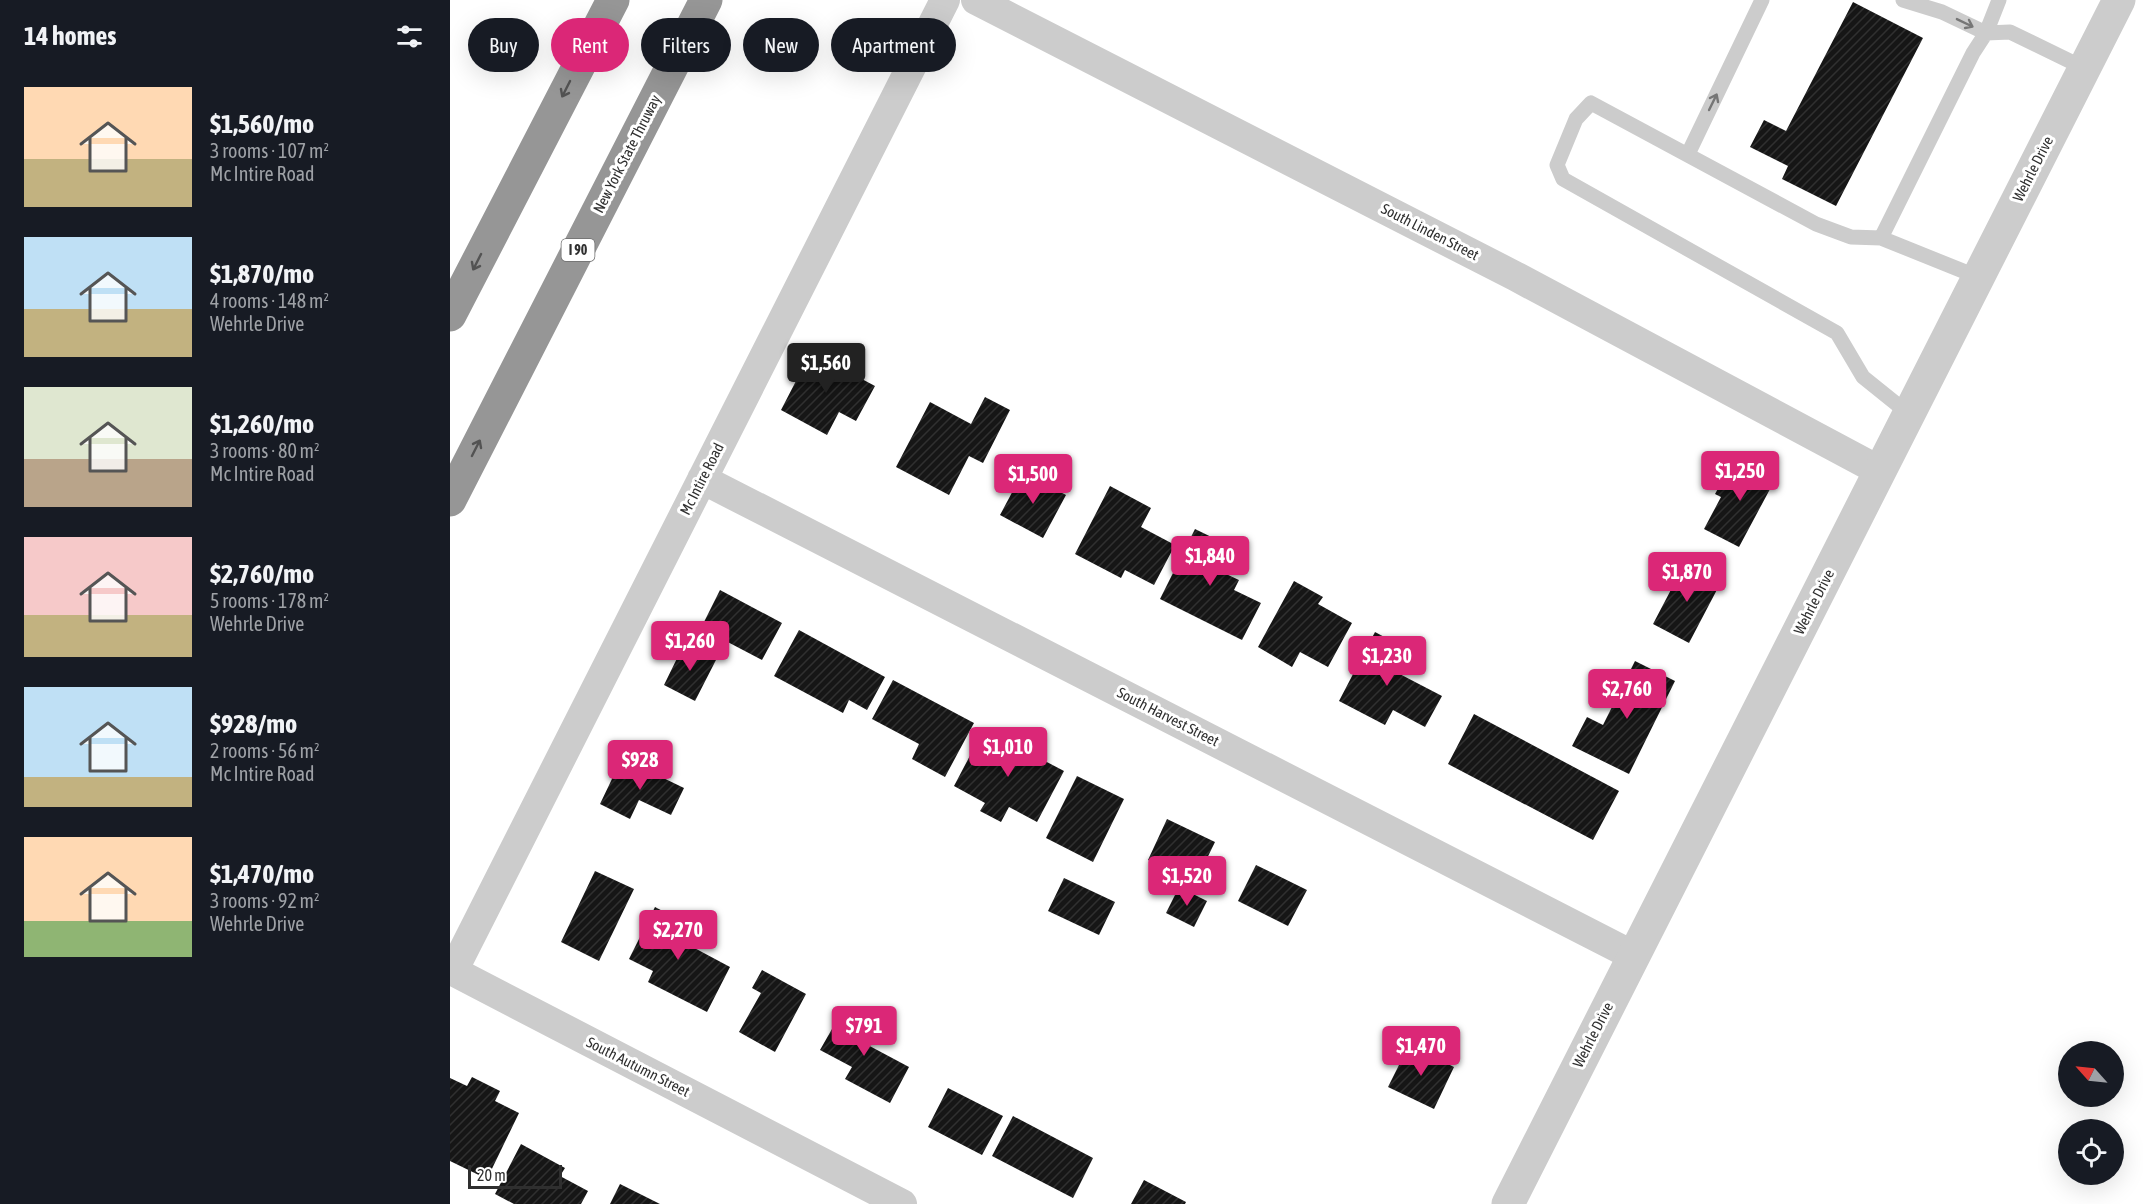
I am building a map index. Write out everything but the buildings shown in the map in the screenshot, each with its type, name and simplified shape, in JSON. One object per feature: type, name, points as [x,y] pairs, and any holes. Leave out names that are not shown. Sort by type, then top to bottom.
[{"type":"highway","points":[[450,315],[613,0]]},
{"type":"highway","name":"New York State Thruway","points":[[450,500],[706,0]]},
{"type":"street","name":"Mc Intire Road","points":[[493,893],[945,0]]},
{"type":"street","name":"South Linden Street","points":[[975,0],[1515,276],[1880,471]]},
{"type":"street","name":"Wehrle Drive","points":[[1508,1204],[2119,0]]},
{"type":"street","name":"South Harvest Street","points":[[702,478],[1634,956]]},
{"type":"street","name":"South Autumn Street","points":[[493,893],[453,971],[902,1204]]},
{"type":"lane","points":[[1688,154],[1762,0]]},
{"type":"lane","points":[[1903,0],[1942,12],[1986,33],[2010,32],[2084,68]]},
{"type":"lane","points":[[1881,238],[1986,33],[1999,0]]},
{"type":"lane","points":[[1909,414],[1863,377],[1836,333],[1563,179],[1557,165],[1576,119],[1591,103],[1816,224],[1851,237],[1881,238],[1978,278]]}]
